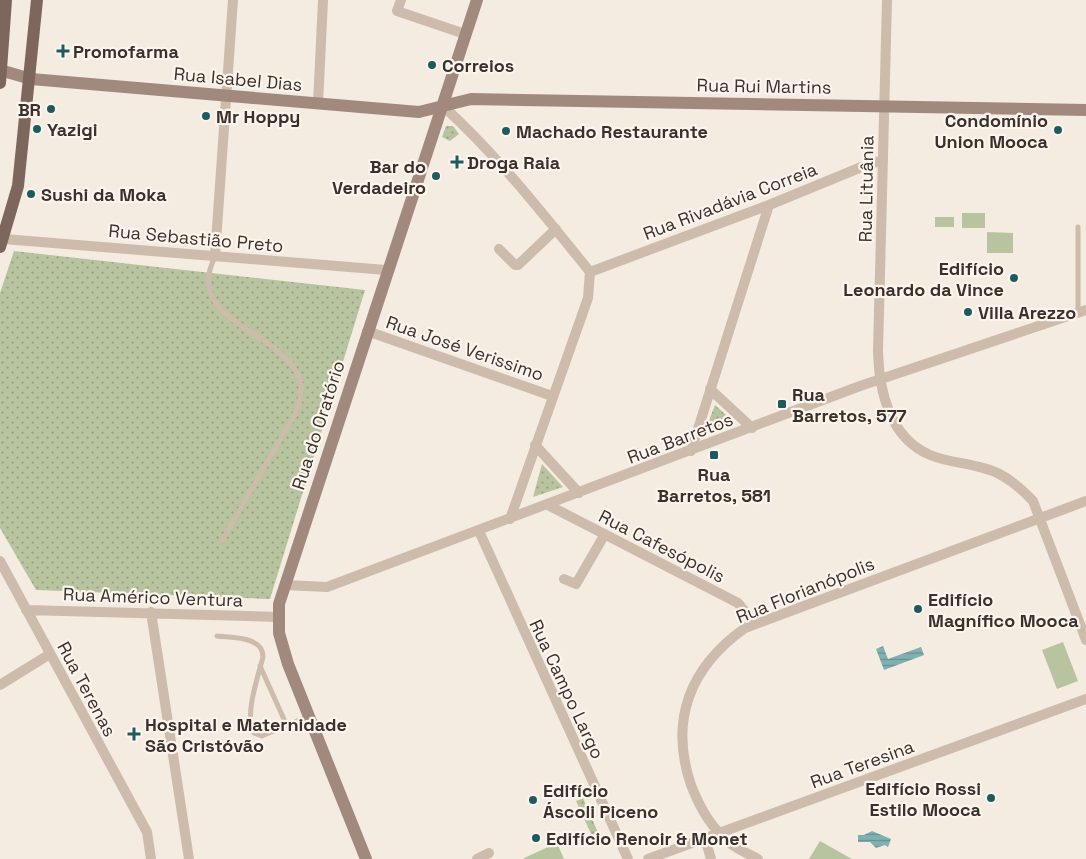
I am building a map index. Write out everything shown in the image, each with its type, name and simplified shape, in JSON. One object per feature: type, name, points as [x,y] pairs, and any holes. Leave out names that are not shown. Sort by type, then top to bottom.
[{"type":"main road","points":[[0,75],[6,0]]},
{"type":"main road","points":[[2,243],[18,186],[31,80],[37,0]]},
{"type":"main road","name":"Rua do Oratório","points":[[366,859],[309,716],[279,633],[278,604],[386,270],[443,106],[477,0]]},
{"type":"main road","name":"Rua Isabel Dias","points":[[0,75],[31,80],[419,112],[443,106]]},
{"type":"main road","name":"Rua Rui Martins","points":[[443,106],[471,99],[1086,110]]},
{"type":"street","points":[[215,256],[233,0]]},
{"type":"street","points":[[318,104],[323,0]]},
{"type":"street","points":[[401,0],[397,11],[465,34]]},
{"type":"street","name":"Rua Lituânia","points":[[887,0],[878,352],[886,402],[896,428],[914,447],[931,456],[985,468],[1021,488],[1034,502],[1086,640]]},
{"type":"street","points":[[443,106],[466,128],[556,229],[590,272],[588,298],[510,519]]},
{"type":"street","name":"Rua Rivadávia Correia","points":[[590,272],[883,160]]},
{"type":"street","points":[[690,451],[769,205]]},
{"type":"street","points":[[499,249],[515,265],[518,265],[556,229]]},
{"type":"street","name":"Rua Sebastião Preto","points":[[2,243],[215,256],[386,270]]},
{"type":"street","name":"Rua Barretos","points":[[285,585],[328,587],[881,378],[1082,311]]},
{"type":"street","name":"Rua José Verissimo","points":[[367,331],[552,396]]},
{"type":"street","points":[[710,388],[752,428]]},
{"type":"street","points":[[535,445],[579,493]]},
{"type":"street","name":"Rua Florianópolis","points":[[758,859],[732,845],[719,833],[698,804],[683,754],[683,723],[696,680],[709,660],[725,642],[745,628],[755,624],[1086,501]]},
{"type":"street","name":"Rua Cafesópolis","points":[[548,505],[738,603],[755,624]]},
{"type":"street","name":"Rua Campo Largo","points":[[479,531],[628,859]]},
{"type":"street","points":[[564,579],[576,584],[605,534]]},
{"type":"street","name":"Rua Terenas","points":[[0,561],[147,832],[151,859]]},
{"type":"street","name":"Rua Américo Ventura","points":[[26,610],[279,617]]},
{"type":"street","points":[[151,612],[189,859]]},
{"type":"street","points":[[0,685],[50,654]]},
{"type":"street","name":"Rua Teresina","points":[[648,859],[1086,699]]},
{"type":"street","points":[[705,838],[711,859]]},
{"type":"street","points":[[477,859],[489,853]]},
{"type":"lane","points":[[1078,227],[1082,311]]},
{"type":"lane","points":[[215,256],[208,270],[207,284],[212,297],[223,312],[287,358],[299,375],[302,394],[296,412],[222,541]]},
{"type":"lane","points":[[217,636],[251,641],[262,650],[250,715],[251,727],[254,733],[260,736],[309,716]]},
{"type":"lane","points":[[260,666],[287,726]]},
{"type":"green space","points":[[446,126],[453,126],[459,134],[450,141],[442,137]]},
{"type":"green space","points":[[962,213],[985,213],[985,228],[962,228]]},
{"type":"green space","points":[[935,217],[954,217],[954,227],[935,227]]},
{"type":"green space","points":[[987,232],[1013,233],[1013,253],[987,253]]},
{"type":"green space","points":[[14,251],[365,290],[270,599],[36,590],[0,528],[0,293]]},
{"type":"green space","points":[[715,405],[734,422],[710,432],[707,431],[707,426]]},
{"type":"green space","points":[[542,464],[563,487],[533,497]]},
{"type":"green space","points":[[1063,642],[1078,681],[1057,689],[1042,650]]},
{"type":"green space","points":[[583,798],[599,835],[593,838],[576,801]]},
{"type":"green space","points":[[820,841],[852,859],[809,859]]},
{"type":"green space","points":[[557,843],[564,859],[524,859],[524,858]]},
{"type":"water","points":[[883,646],[888,659],[921,647],[924,655],[884,670],[876,649]]},
{"type":"water","points":[[872,831],[891,839],[888,847],[885,845],[876,848],[870,842],[858,842],[858,835],[864,835]]},
{"type":"place","name":"Promofarma","points":[[63,51]]},
{"type":"place","name":"Correios","points":[[432,65]]},
{"type":"place","name":"BR","points":[[51,109]]},
{"type":"place","name":"Mr Hoppy","points":[[206,116]]},
{"type":"place","name":"Yazigi","points":[[37,129]]},
{"type":"place","name":"Condomínio Union Mooca","points":[[1058,130]]},
{"type":"place","name":"Machado Restaurante","points":[[506,131]]},
{"type":"place","name":"Droga Raia","points":[[457,162]]},
{"type":"place","name":"Bar do Verdadeiro","points":[[436,176]]},
{"type":"place","name":"Sushi da Moka","points":[[31,194]]},
{"type":"place","name":"Edifício Leonardo da Vince","points":[[1014,278]]},
{"type":"place","name":"Villa Arezzo","points":[[968,312]]},
{"type":"place","name":"Rua Barretos, 577","points":[[782,404]]},
{"type":"place","name":"Rua Barretos, 581","points":[[714,455]]},
{"type":"place","name":"Edifício Magnífico Mooca","points":[[918,609]]},
{"type":"place","name":"Hospital e Maternidade São Cristóvão","points":[[134,734]]},
{"type":"place","name":"Edifício Rossi Estilo Mooca","points":[[991,798]]},
{"type":"place","name":"Edifício Áscoli Piceno","points":[[533,800]]},
{"type":"place","name":"Edifício Renoir & Monet","points":[[536,838]]}]
